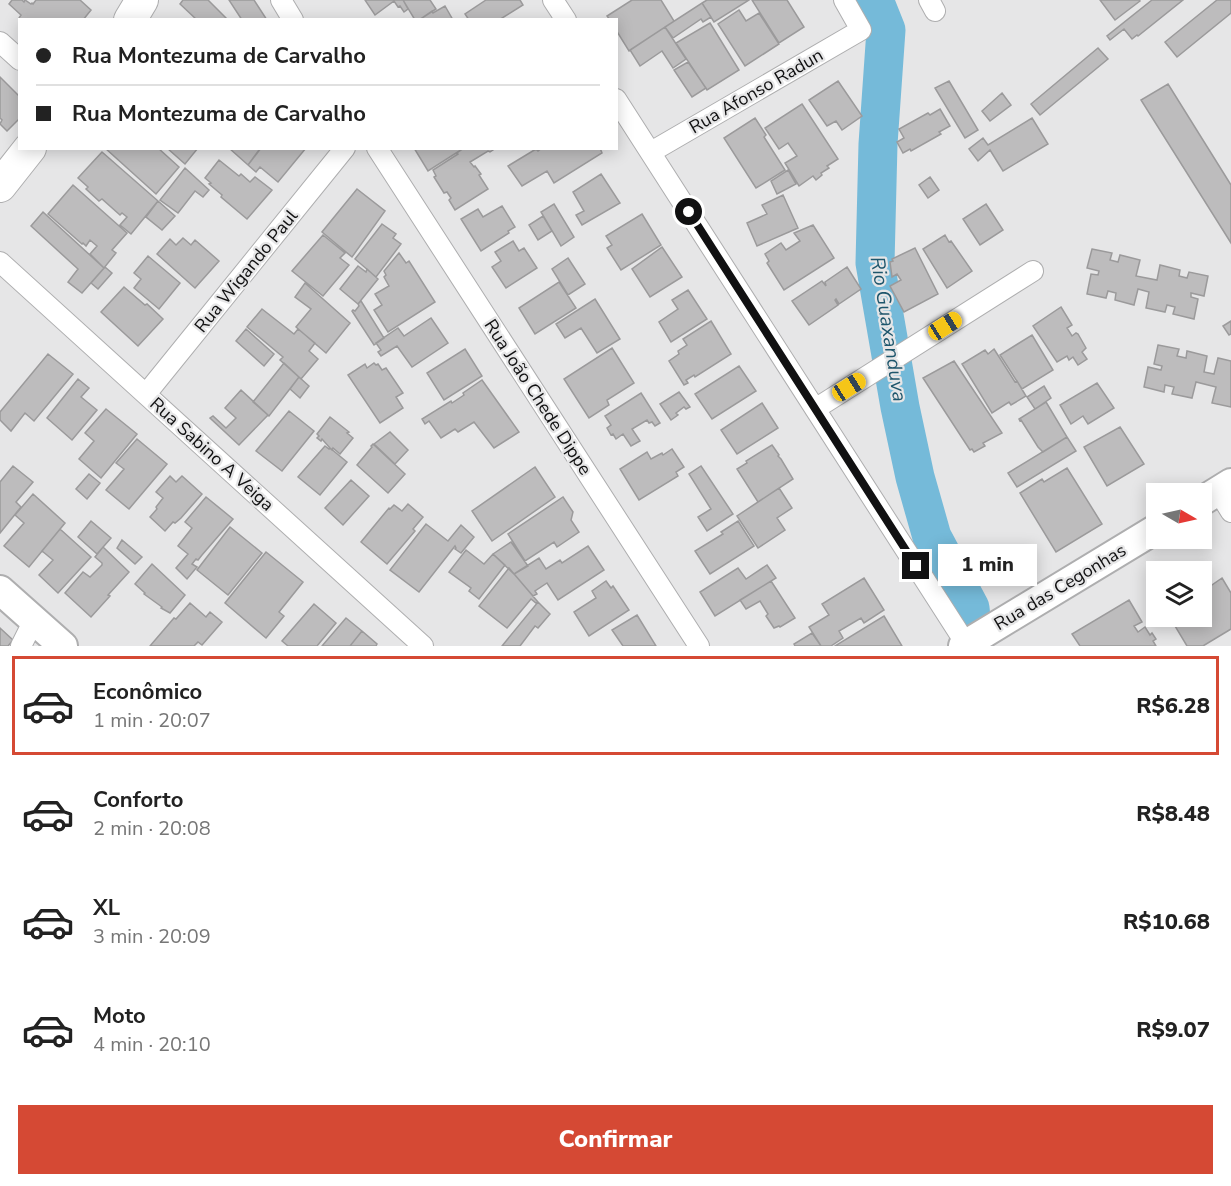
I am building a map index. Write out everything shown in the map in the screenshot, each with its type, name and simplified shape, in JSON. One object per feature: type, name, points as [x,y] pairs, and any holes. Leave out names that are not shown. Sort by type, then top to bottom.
[{"type":"main road","points":[[131,18],[142,0]]},
{"type":"main road","points":[[0,186],[28,150]]},
{"type":"main road","name":"Rua das Cegonhas","points":[[976,641],[1146,535]]},
{"type":"main road","points":[[0,590],[63,646]]},
{"type":"street","points":[[281,0],[293,18]]},
{"type":"street","points":[[553,0],[565,18]]},
{"type":"street","name":"Rua Afonso Radun","points":[[651,152],[861,30],[844,0]]},
{"type":"street","points":[[0,42],[18,58]]},
{"type":"street","points":[[618,102],[815,409],[976,641]]},
{"type":"street","name":"Rua Wigando Paul","points":[[146,394],[343,150]]},
{"type":"street","name":"Rua João Chede Dippe","points":[[378,150],[699,646]]},
{"type":"street","name":"Rua Sabino A Veiga","points":[[0,262],[423,646]]},
{"type":"street","points":[[815,409],[1033,271]]},
{"type":"street","points":[[21,646],[34,620]]},
{"type":"building","points":[[12,0],[24,2],[25,0],[33,4],[36,0],[80,0],[91,10],[85,18],[19,18],[21,15],[9,4]]},
{"type":"building","points":[[183,0],[208,0],[226,18],[195,18],[180,4]]},
{"type":"building","points":[[229,0],[254,0],[266,18],[241,18]]},
{"type":"building","points":[[365,0],[403,0],[408,9],[404,12],[394,1],[375,15]]},
{"type":"building","points":[[403,0],[430,0],[436,9],[422,18],[414,18]]},
{"type":"building","points":[[486,0],[520,0],[523,5],[502,18],[468,18],[465,14]]},
{"type":"building","points":[[632,0],[661,0],[674,21],[629,51],[618,33],[618,18],[607,16]]},
{"type":"building","points":[[707,0],[749,0],[714,22],[702,3]]},
{"type":"building","points":[[752,0],[787,0],[804,27],[779,43]]},
{"type":"building","points":[[1100,0],[1139,0],[1140,1],[1115,20]]},
{"type":"building","points":[[1152,0],[1183,0],[1138,36],[1132,39],[1124,29],[1110,40],[1107,36]]},
{"type":"building","points":[[1217,0],[1231,0],[1231,13],[1177,57],[1165,42]]},
{"type":"building","points":[[702,3],[711,17],[703,22],[701,19],[673,38],[665,27]]},
{"type":"building","points":[[445,6],[452,18],[422,18],[432,11],[433,13]]},
{"type":"building","points":[[739,10],[746,21],[759,13],[779,44],[745,66],[718,24]]},
{"type":"building","points":[[710,23],[739,70],[707,90],[676,43]]},
{"type":"building","points":[[665,27],[686,59],[673,68],[662,51],[640,66],[630,50]]},
{"type":"building","points":[[1098,48],[1108,59],[1040,115],[1031,104]]},
{"type":"building","points":[[688,62],[706,88],[692,97],[674,70]]},
{"type":"building","points":[[0,77],[18,95],[18,120],[7,131],[0,124],[2,120],[0,118]]},
{"type":"building","points":[[838,81],[862,116],[842,130],[836,121],[827,126],[809,100]]},
{"type":"building","points":[[949,81],[978,130],[965,138],[935,88]]},
{"type":"building","points":[[1168,84],[1231,185],[1231,243],[1141,100]]},
{"type":"building","points":[[1002,93],[1011,105],[990,121],[982,111]]},
{"type":"building","points":[[802,104],[838,159],[827,166],[829,168],[816,180],[813,176],[799,186],[785,163],[797,156],[788,143],[779,149],[765,128]]},
{"type":"building","points":[[940,109],[950,126],[939,132],[941,134],[903,153],[897,142],[904,138],[899,129]]},
{"type":"building","points":[[755,118],[785,170],[756,188],[724,138]]},
{"type":"building","points":[[1032,118],[1048,144],[1003,171],[990,150],[978,161],[969,149],[983,138],[988,145]]},
{"type":"building","points":[[107,150],[160,150],[179,167],[156,194]]},
{"type":"building","points":[[169,150],[196,150],[185,164]]},
{"type":"building","points":[[231,150],[259,150],[248,165]]},
{"type":"building","points":[[259,150],[304,150],[278,182],[260,167],[256,172],[248,165]]},
{"type":"building","points":[[415,150],[461,150],[428,171]]},
{"type":"building","points":[[461,150],[493,150],[470,162],[481,174],[479,175],[488,189],[455,210],[449,200],[451,198],[447,192],[444,193],[434,177],[436,176],[433,170]]},
{"type":"building","points":[[534,150],[601,150],[602,153],[554,183],[547,171],[522,186],[508,166]]},
{"type":"building","points":[[102,152],[158,201],[131,234],[120,225],[127,217],[122,213],[120,215],[102,199],[99,201],[78,178]]},
{"type":"building","points":[[219,160],[239,176],[241,174],[250,182],[255,177],[272,190],[247,219],[221,197],[222,195],[205,178]]},
{"type":"building","points":[[185,168],[209,190],[203,197],[195,191],[178,213],[160,200]]},
{"type":"building","points":[[788,170],[796,184],[777,194],[771,181]]},
{"type":"building","points":[[601,174],[620,203],[582,225],[576,215],[584,211],[573,192]]},
{"type":"building","points":[[930,177],[939,190],[928,198],[919,185]]},
{"type":"building","points":[[73,185],[127,233],[112,250],[116,253],[104,268],[90,254],[97,246],[90,240],[86,246],[82,244],[48,214]]},
{"type":"building","points":[[357,189],[385,211],[352,257],[322,232]]},
{"type":"building","points":[[783,195],[798,228],[757,246],[747,223],[767,214],[762,205]]},
{"type":"building","points":[[158,201],[175,216],[162,230],[146,217]]},
{"type":"building","points":[[554,204],[574,237],[561,246],[541,212]]},
{"type":"building","points":[[986,204],[1003,230],[980,245],[963,219]]},
{"type":"building","points":[[502,206],[515,227],[481,251],[461,219],[478,209],[483,217]]},
{"type":"building","points":[[43,212],[104,268],[82,293],[68,282],[78,269],[31,226]]},
{"type":"building","points":[[642,214],[661,245],[621,270],[607,248],[612,245],[606,236]]},
{"type":"building","points":[[543,216],[552,231],[538,240],[529,225]]},
{"type":"building","points":[[382,224],[396,234],[393,238],[401,244],[376,277],[355,259]]},
{"type":"building","points":[[813,225],[834,258],[784,290],[767,263],[769,261],[765,254],[781,243],[786,250],[800,241],[794,233]]},
{"type":"building","points":[[323,235],[345,253],[340,258],[349,265],[323,296],[292,271]]},
{"type":"building","points":[[945,235],[972,271],[947,288],[923,249]]},
{"type":"building","points":[[183,238],[191,245],[195,240],[219,261],[195,288],[157,254],[170,239],[176,245]]},
{"type":"building","points":[[513,241],[519,251],[524,248],[537,268],[506,288],[492,267],[501,261],[495,252]]},
{"type":"building","points":[[662,247],[682,277],[650,297],[632,269]]},
{"type":"building","points":[[915,248],[938,294],[904,312],[890,286],[901,280],[897,274],[892,277],[890,262]]},
{"type":"building","points":[[1092,249],[1112,253],[1110,260],[1118,262],[1120,255],[1140,260],[1136,276],[1157,280],[1160,265],[1180,270],[1179,276],[1187,278],[1189,272],[1208,276],[1204,296],[1191,293],[1191,297],[1198,299],[1194,319],[1173,314],[1175,307],[1167,305],[1165,312],[1146,308],[1149,292],[1138,289],[1134,305],[1115,300],[1116,293],[1108,291],[1106,298],[1087,294],[1091,274],[1098,275],[1099,271],[1087,268]]},
{"type":"building","points":[[399,253],[406,263],[409,261],[435,302],[388,332],[374,310],[382,305],[375,294],[389,286],[384,277],[386,275],[384,271]]},
{"type":"building","points":[[148,256],[180,283],[159,309],[134,288],[141,279],[134,273]]},
{"type":"building","points":[[568,258],[585,284],[568,295],[552,269]]},
{"type":"building","points":[[358,266],[366,272],[367,269],[378,279],[358,304],[340,289]]},
{"type":"building","points":[[105,267],[112,273],[98,289],[91,283]]},
{"type":"building","points":[[847,267],[861,289],[839,304],[836,299],[838,305],[809,325],[792,301],[822,281],[826,286],[825,282]]},
{"type":"building","points":[[559,282],[576,308],[535,334],[519,308]]},
{"type":"building","points":[[305,283],[350,323],[326,353],[296,327],[311,309],[295,297]]},
{"type":"building","points":[[124,287],[163,319],[138,346],[101,312]]},
{"type":"building","points":[[688,290],[707,319],[671,342],[659,322],[678,309],[672,300]]},
{"type":"building","points":[[595,299],[620,339],[597,353],[581,328],[565,338],[556,324]]},
{"type":"building","points":[[361,301],[384,338],[374,345],[352,311],[355,311]]},
{"type":"building","points":[[1061,307],[1072,325],[1067,328],[1072,336],[1078,334],[1086,348],[1082,352],[1087,359],[1078,365],[1073,357],[1069,360],[1067,356],[1057,362],[1033,326]]},
{"type":"building","points":[[262,309],[294,334],[298,329],[315,343],[309,351],[318,359],[301,379],[280,360],[283,357],[247,327]]},
{"type":"building","points":[[431,318],[448,343],[412,367],[397,346],[381,356],[378,352],[381,350],[376,343],[398,328],[404,336]]},
{"type":"building","points":[[711,321],[731,354],[695,377],[694,375],[686,380],[688,383],[684,385],[669,361],[687,345],[683,339]]},
{"type":"building","points":[[1231,321],[1231,334],[1229,335],[1223,326]]},
{"type":"building","points":[[246,329],[274,354],[264,366],[236,341]]},
{"type":"building","points":[[1032,335],[1053,370],[1022,389],[1000,355]]},
{"type":"building","points":[[1158,345],[1179,349],[1177,356],[1186,358],[1187,351],[1207,356],[1204,372],[1214,374],[1218,358],[1231,361],[1231,407],[1212,403],[1216,387],[1196,382],[1192,398],[1172,394],[1174,387],[1165,385],[1164,392],[1144,387],[1148,367],[1161,370],[1162,366],[1154,364]]},
{"type":"building","points":[[612,348],[634,383],[607,400],[609,405],[589,418],[564,379]]},
{"type":"building","points":[[465,349],[482,376],[444,400],[427,373]]},
{"type":"building","points":[[994,349],[1026,396],[1011,405],[1009,402],[992,413],[962,364],[985,350],[988,354]]},
{"type":"building","points":[[48,354],[73,374],[34,421],[25,413],[11,431],[0,420],[0,412]]},
{"type":"building","points":[[954,361],[1002,433],[983,443],[985,446],[974,452],[970,450],[923,378]]},
{"type":"building","points":[[284,363],[299,377],[269,416],[253,402]]},
{"type":"building","points":[[374,363],[378,364],[382,370],[386,368],[403,393],[396,397],[403,408],[380,423],[348,375],[365,364],[367,368]]},
{"type":"building","points":[[739,366],[756,391],[712,419],[695,394]]},
{"type":"building","points":[[299,377],[309,386],[300,398],[290,389]]},
{"type":"building","points":[[78,379],[89,388],[81,397],[97,410],[72,440],[47,418]]},
{"type":"building","points":[[482,380],[519,432],[494,448],[474,422],[458,432],[455,429],[441,438],[429,421],[425,424],[422,419],[451,401],[452,403]]},
{"type":"building","points":[[1097,383],[1114,408],[1088,424],[1083,416],[1071,424],[1060,405]]},
{"type":"building","points":[[1044,386],[1051,398],[1035,409],[1027,397]]},
{"type":"building","points":[[241,390],[268,415],[239,445],[210,418],[213,416],[226,428],[236,418],[225,408]]},
{"type":"building","points":[[679,392],[690,407],[686,409],[684,407],[671,420],[660,404]]},
{"type":"building","points":[[641,393],[660,423],[655,426],[647,420],[632,429],[640,441],[631,446],[623,434],[616,439],[613,434],[611,435],[607,428],[611,425],[605,416]]},
{"type":"building","points":[[1046,402],[1067,437],[1043,452],[1019,419]]},
{"type":"building","points":[[762,403],[778,428],[737,454],[721,430]]},
{"type":"building","points":[[106,409],[137,434],[101,478],[79,459],[94,441],[85,433]]},
{"type":"building","points":[[289,411],[314,431],[282,471],[256,451]]},
{"type":"building","points":[[330,417],[353,438],[340,454],[333,448],[332,450],[322,439],[321,441],[317,438],[319,436],[317,434]]},
{"type":"building","points":[[1120,427],[1144,464],[1107,486],[1084,447]]},
{"type":"building","points":[[390,432],[408,450],[395,464],[374,444]]},
{"type":"building","points":[[1067,437],[1076,451],[1017,487],[1008,473]]},
{"type":"building","points":[[137,439],[167,464],[129,509],[106,490],[124,469],[116,463]]},
{"type":"building","points":[[373,444],[405,474],[388,493],[357,465]]},
{"type":"building","points":[[772,445],[793,479],[758,502],[737,469]]},
{"type":"building","points":[[325,446],[347,462],[320,495],[298,477]]},
{"type":"building","points":[[672,449],[684,467],[676,472],[678,476],[639,500],[620,469],[647,452],[651,459]]},
{"type":"building","points":[[13,466],[33,482],[16,502],[21,507],[0,533],[0,482]]},
{"type":"building","points":[[701,466],[733,514],[707,531],[698,517],[711,509],[689,474]]},
{"type":"building","points":[[535,467],[555,497],[492,541],[472,511]]},
{"type":"building","points":[[1067,468],[1102,524],[1056,552],[1020,493],[1042,479],[1044,482]]},
{"type":"building","points":[[89,474],[100,483],[87,499],[76,489]]},
{"type":"building","points":[[170,476],[176,482],[182,476],[202,494],[181,518],[173,522],[165,531],[150,517],[163,498],[156,492]]},
{"type":"building","points":[[351,480],[369,496],[343,525],[325,508]]},
{"type":"building","points":[[779,488],[792,508],[777,518],[785,530],[758,548],[737,516]]},
{"type":"building","points":[[33,494],[65,523],[29,567],[4,546],[24,523],[15,515]]},
{"type":"building","points":[[206,497],[233,519],[192,564],[197,567],[187,579],[176,568],[188,554],[178,546],[192,528],[185,522]]},
{"type":"building","points":[[563,497],[573,512],[571,520],[579,532],[557,547],[554,542],[525,561],[508,534]]},
{"type":"building","points":[[408,504],[423,517],[413,529],[415,531],[387,564],[361,542],[389,508],[394,505],[402,511]]},
{"type":"building","points":[[91,521],[111,538],[97,554],[78,537]]},
{"type":"building","points":[[738,521],[754,546],[710,574],[695,551],[723,534],[721,532]]},
{"type":"building","points":[[426,524],[448,541],[461,525],[474,537],[461,553],[455,549],[455,546],[419,592],[390,570]]},
{"type":"building","points":[[230,527],[262,553],[228,595],[197,570]]},
{"type":"building","points":[[60,529],[91,557],[58,593],[39,575],[53,560],[42,551]]},
{"type":"building","points":[[122,540],[142,557],[135,564],[117,548]]},
{"type":"building","points":[[511,542],[528,566],[514,574],[493,554]]},
{"type":"building","points":[[588,546],[604,570],[558,600],[547,583],[535,591],[537,594],[533,596],[514,574],[539,558],[546,569],[560,560],[562,563]]},
{"type":"building","points":[[103,547],[129,572],[91,617],[65,593],[83,572],[90,577],[102,565],[95,557]]},
{"type":"building","points":[[466,550],[484,564],[493,554],[505,565],[479,599],[469,591],[471,588],[449,572]]},
{"type":"building","points":[[266,552],[303,582],[279,612],[284,616],[266,638],[225,603]]},
{"type":"building","points":[[152,564],[185,595],[170,613],[144,594],[135,584]]},
{"type":"building","points":[[767,565],[776,578],[715,616],[700,592],[738,568],[746,579]]},
{"type":"building","points":[[509,568],[538,602],[531,599],[507,628],[479,606]]},
{"type":"building","points":[[864,578],[884,610],[864,623],[861,618],[839,631],[843,638],[831,646],[821,646],[809,627],[829,615],[822,604]]},
{"type":"building","points":[[1222,578],[1231,593],[1231,629],[1203,646],[1187,646],[1176,627],[1212,627],[1212,585]]},
{"type":"building","points":[[606,581],[611,588],[613,586],[629,610],[589,636],[574,612],[596,598],[592,591]]},
{"type":"building","points":[[771,581],[795,618],[774,628],[760,601],[746,609],[740,600]]},
{"type":"building","points":[[1129,600],[1142,622],[1134,626],[1138,632],[1145,627],[1150,635],[1152,633],[1156,639],[1153,641],[1156,646],[1080,646],[1072,634]]},
{"type":"building","points":[[538,602],[550,614],[538,628],[535,626],[520,646],[502,646]]},
{"type":"building","points":[[190,603],[206,617],[210,612],[222,622],[202,645],[198,642],[194,646],[150,646],[174,618],[176,619]]},
{"type":"building","points":[[314,604],[336,623],[317,646],[288,646],[282,641]]},
{"type":"building","points":[[637,615],[656,646],[623,646],[612,630]]},
{"type":"building","points":[[884,616],[902,646],[835,646]]},
{"type":"building","points":[[346,618],[362,631],[350,646],[322,646]]},
{"type":"building","points":[[0,628],[13,640],[8,646],[0,646]]},
{"type":"building","points":[[362,631],[377,644],[376,646],[350,646]]},
{"type":"building","points":[[812,633],[821,646],[795,646],[794,644]]},
{"type":"waterway","name":"Rio Guaxanduva","points":[[874,0],[886,30],[878,144],[875,263],[900,407],[915,477],[932,537],[970,608],[974,646]]},
{"type":"route","points":[[689,212],[916,566]]}]
